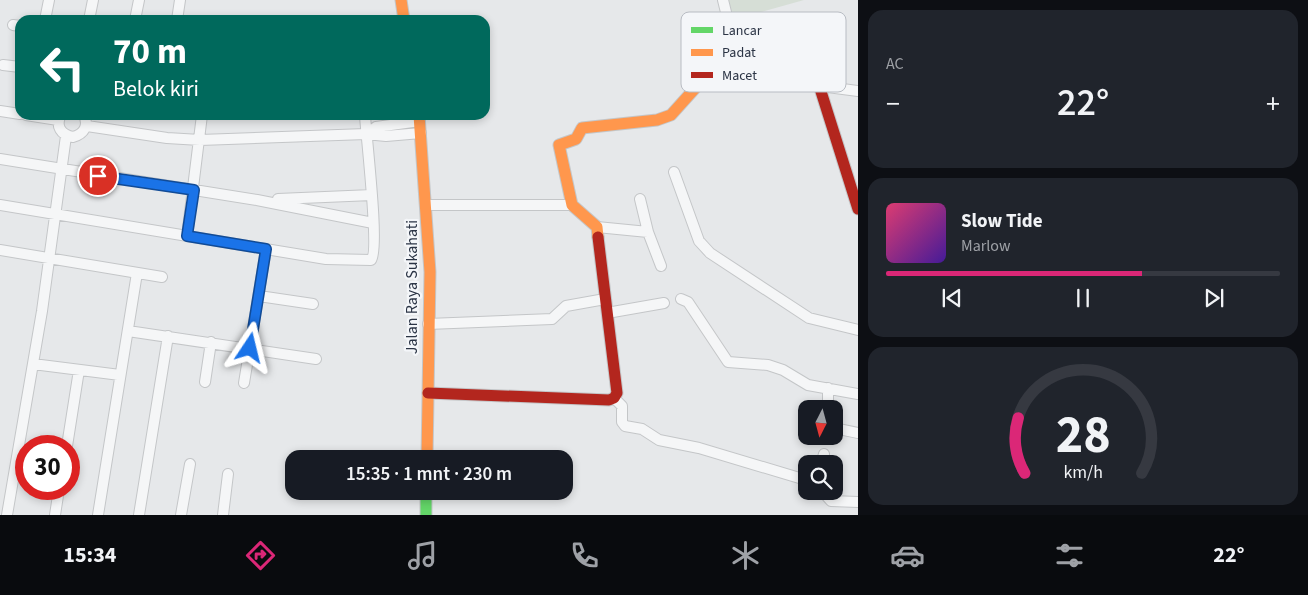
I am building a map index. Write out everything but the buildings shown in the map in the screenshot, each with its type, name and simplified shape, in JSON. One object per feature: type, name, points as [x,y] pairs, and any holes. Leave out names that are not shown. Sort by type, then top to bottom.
[{"type":"street","points":[[46,15],[48,0]]},
{"type":"street","points":[[90,15],[92,0]]},
{"type":"street","points":[[136,15],[138,0]]},
{"type":"street","points":[[178,15],[180,0]]},
{"type":"street","points":[[401,0],[403,15]]},
{"type":"street","points":[[3,65],[15,67]]},
{"type":"street","points":[[648,232],[597,227],[572,205],[559,149],[561,143],[576,139],[582,128],[657,120],[671,115],[692,92]]},
{"type":"street","points":[[822,92],[858,209]]},
{"type":"street","points":[[0,111],[15,113]]},
{"type":"street","points":[[59,120],[61,132],[66,136],[79,135],[86,120],[167,138],[200,140],[366,134],[386,136],[420,123]]},
{"type":"street","points":[[187,236],[202,120]]},
{"type":"street","points":[[0,205],[326,260],[371,260],[374,254],[372,196],[365,120]]},
{"type":"street","name":"Jalan Raya Sukahati","points":[[420,123],[430,272],[427,450]]},
{"type":"street","points":[[7,515],[33,364],[63,171],[66,136]]},
{"type":"street","points":[[0,159],[63,171],[256,200],[373,223]]},
{"type":"street","points":[[674,172],[699,240],[710,253],[809,318],[858,330]]},
{"type":"street","points":[[256,200],[372,196]]},
{"type":"street","points":[[640,199],[648,232],[661,266]]},
{"type":"street","points":[[427,205],[572,205]]},
{"type":"street","points":[[428,393],[608,400],[614,398],[617,393],[604,299],[597,227]]},
{"type":"street","points":[[244,383],[266,249]]},
{"type":"street","points":[[0,250],[162,277]]},
{"type":"street","points":[[98,515],[137,273]]},
{"type":"street","points":[[259,296],[313,304]]},
{"type":"street","points":[[428,324],[552,319],[566,306],[604,299]]},
{"type":"street","points":[[681,300],[688,302],[728,362],[776,367],[808,384],[858,394]]},
{"type":"street","points":[[607,313],[664,303]]},
{"type":"street","points":[[128,331],[316,359]]},
{"type":"street","points":[[139,515],[168,336]]},
{"type":"street","points":[[204,382],[211,342]]},
{"type":"street","points":[[33,364],[120,375]]},
{"type":"street","points":[[69,435],[79,370]]},
{"type":"street","points":[[828,388],[828,400]]},
{"type":"street","points":[[614,398],[622,406],[622,422],[625,426],[644,430],[658,440],[699,448],[798,478]]},
{"type":"street","points":[[843,430],[858,433]]},
{"type":"street","points":[[181,515],[190,464]]},
{"type":"street","points":[[223,515],[228,474]]},
{"type":"street","points":[[54,515],[57,500]]},
{"type":"street","points":[[426,500],[426,515]]},
{"type":"street","points":[[830,500],[858,502]]},
{"type":"shaded area","points":[[728,0],[804,0],[761,12],[731,12]]},
{"type":"traffic: fast","points":[[426,500],[426,515]]},
{"type":"traffic: slow","points":[[401,0],[403,15]]},
{"type":"traffic: slow","points":[[598,237],[597,227],[572,205],[559,145],[576,139],[582,128],[657,120],[671,115],[692,92]]},
{"type":"traffic: slow","points":[[419,120],[430,272],[427,450]]},
{"type":"traffic: jam","points":[[821,92],[858,209]]},
{"type":"traffic: jam","points":[[428,393],[609,400],[614,398],[617,393],[598,237]]},
{"type":"route","points":[[98,176],[194,190],[187,236],[266,249],[250,348]]}]
